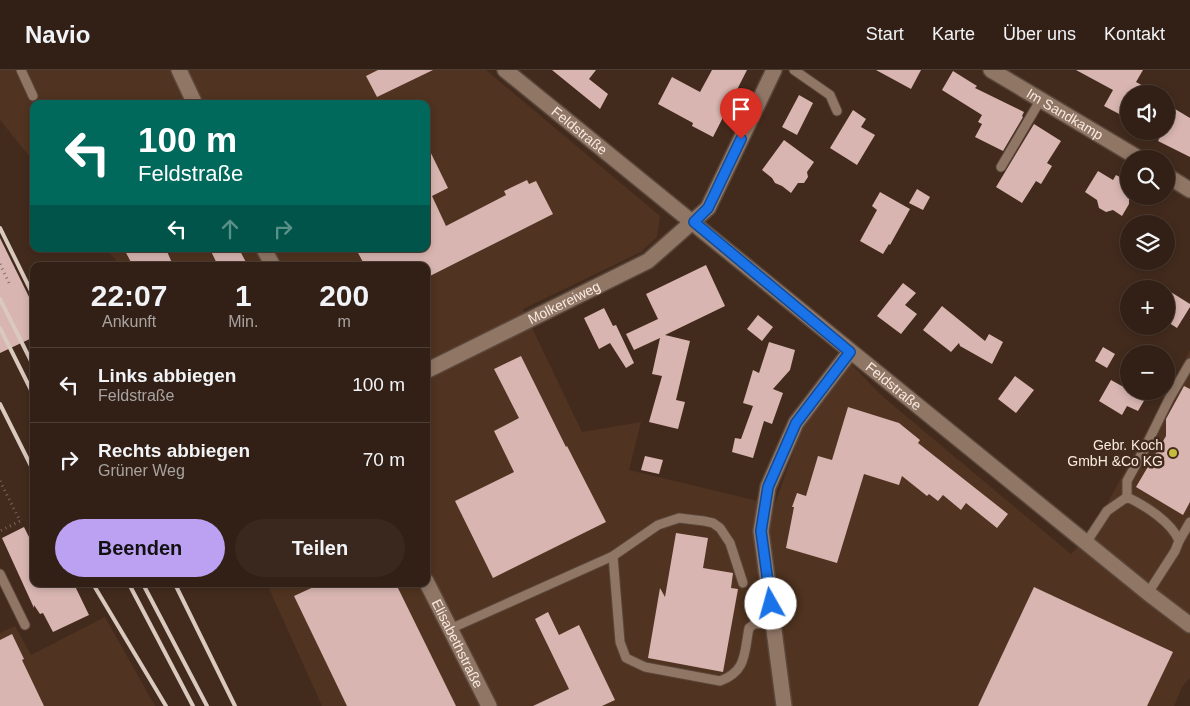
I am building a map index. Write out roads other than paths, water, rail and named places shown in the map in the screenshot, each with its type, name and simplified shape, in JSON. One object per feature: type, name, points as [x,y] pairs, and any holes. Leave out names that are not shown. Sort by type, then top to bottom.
[{"type":"street","points":[[179,70],[193,100]]},
{"type":"street","name":"Feldstraße","points":[[505,70],[694,222],[850,352],[1190,625]]},
{"type":"street","name":"Molkereiweg","points":[[430,369],[648,261],[694,222],[708,208],[774,70]]},
{"type":"street","name":"Im Sandkamp","points":[[991,70],[1125,150]]},
{"type":"street","points":[[1175,181],[1190,190]]},
{"type":"street","points":[[784,706],[761,531],[768,487],[796,423],[850,352]]},
{"type":"street","name":"Elisabethstraße","points":[[429,587],[489,706]]},
{"type":"lane","points":[[20,70],[33,96]]},
{"type":"lane","points":[[794,70],[830,95],[838,111]]},
{"type":"lane","points":[[1000,167],[1041,99]]},
{"type":"lane","points":[[1127,497],[1127,481],[1146,446],[1168,398],[1190,363]]},
{"type":"lane","points":[[1086,543],[1108,511],[1127,497]]},
{"type":"lane","points":[[1127,497],[1142,504],[1176,531],[1179,540]]},
{"type":"lane","points":[[450,629],[613,556],[663,522],[679,518],[713,523],[726,536],[734,551],[743,583]]},
{"type":"lane","points":[[1148,593],[1175,551],[1179,540],[1190,522]]},
{"type":"lane","points":[[613,556],[620,642],[626,658],[645,667],[720,681],[730,677],[741,667],[750,628],[754,624],[773,623]]},
{"type":"lane","points":[[0,574],[25,625]]},
{"type":"railway","points":[[0,228],[30,289]]},
{"type":"railway","points":[[0,299],[30,359]]},
{"type":"railway","points":[[0,328],[30,388]]},
{"type":"railway","points":[[0,404],[30,464]]},
{"type":"railway","points":[[95,587],[166,706]]},
{"type":"railway","points":[[131,587],[193,706]]},
{"type":"railway","points":[[145,587],[207,706]]},
{"type":"railway","points":[[176,587],[235,706]]},
{"type":"place","name":"Gebr. Koch GmbH &Co KG","points":[[1173,453]]}]
